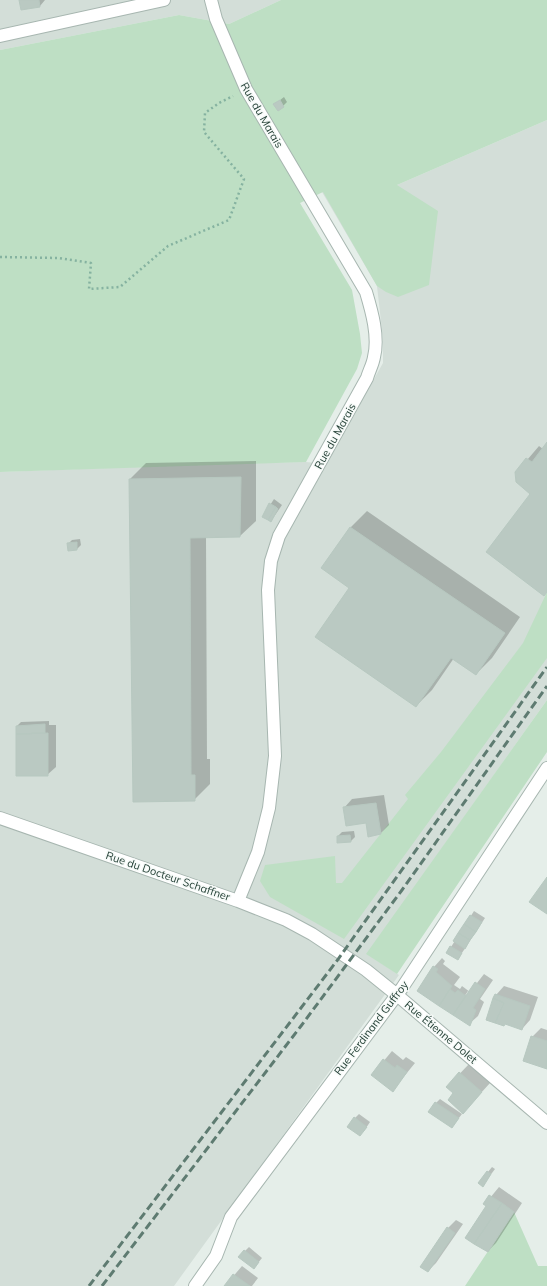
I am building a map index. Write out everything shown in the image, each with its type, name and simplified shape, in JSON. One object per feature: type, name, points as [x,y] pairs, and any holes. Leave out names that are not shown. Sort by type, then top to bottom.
[{"type":"street","points":[[0,36],[164,0]]},
{"type":"street","name":"Rue du Marais","points":[[211,0],[216,19],[246,90],[366,292],[372,311],[375,356],[367,378],[279,536],[271,561],[268,590],[275,756],[269,808],[260,845],[238,901]]},
{"type":"street","name":"Rue Ferdinand Guffroy","points":[[194,1286],[216,1256],[231,1218],[397,995],[547,768]]},
{"type":"street","name":"Rue du Docteur Schaffner","points":[[0,818],[238,901],[286,920],[332,946]]},
{"type":"street","name":"Rue Étienne Dolet","points":[[332,946],[397,995],[547,1123]]},
{"type":"path","points":[[0,257],[59,258],[91,263],[89,289],[120,287],[168,246],[229,220],[244,179],[204,132],[205,114],[219,103],[246,90]]},
{"type":"shaded area","points":[[0,0],[281,0],[229,24],[179,15],[0,50]]},
{"type":"shaded area","points":[[547,120],[547,700],[367,954],[399,975],[174,1286],[0,1286],[0,472],[210,464],[306,462],[326,464],[383,363],[383,339],[377,286],[322,192],[397,185]]},
{"type":"green space","points":[[281,0],[547,0],[547,120],[397,185],[438,211],[429,285],[398,297],[377,286],[323,192],[300,203],[352,290],[362,353],[357,369],[306,462],[0,472],[0,50],[179,15],[229,24]]},
{"type":"green space","points":[[547,592],[547,658],[344,939],[270,897],[260,881],[265,865],[335,856],[336,883],[342,883],[408,799],[405,795],[441,752],[523,643]]},
{"type":"green space","points":[[547,700],[547,752],[397,974],[366,954]]},
{"type":"green space","points":[[514,1212],[538,1266],[547,1266],[547,1286],[465,1286]]},
{"type":"building","points":[[19,0],[39,0],[40,7],[21,10]]},
{"type":"building","points":[[280,100],[284,107],[278,111],[273,104]]},
{"type":"building","points":[[547,442],[547,592],[544,596],[486,552],[530,494],[516,482],[515,472],[526,458],[532,462]]},
{"type":"building","points":[[241,477],[240,537],[190,538],[191,775],[195,775],[195,801],[133,802],[129,479]]},
{"type":"building","points":[[269,503],[276,507],[268,520],[262,517]]},
{"type":"building","points":[[276,507],[278,509],[271,522],[268,520]]},
{"type":"building","points":[[350,527],[505,633],[476,675],[451,658],[416,707],[315,637],[349,588],[321,568]]},
{"type":"building","points":[[77,542],[77,550],[68,551],[67,543]]},
{"type":"building","points":[[45,724],[45,733],[16,734],[16,726]]},
{"type":"building","points":[[48,733],[48,776],[16,776],[16,734]]},
{"type":"building","points":[[376,803],[381,834],[368,837],[366,823],[346,826],[343,807]]},
{"type":"building","points":[[350,835],[351,842],[337,843],[337,836]]},
{"type":"building","points":[[547,877],[547,914],[529,902]]},
{"type":"building","points":[[470,915],[482,922],[476,932],[464,924]]},
{"type":"building","points":[[464,924],[476,932],[470,940],[458,933]]},
{"type":"building","points":[[458,933],[470,940],[465,949],[453,941]]},
{"type":"building","points":[[450,946],[462,953],[458,960],[446,953]]},
{"type":"building","points":[[433,966],[438,969],[436,972],[452,986],[439,1006],[417,991]]},
{"type":"building","points":[[475,982],[485,989],[473,1008],[476,1010],[470,1026],[453,1015]]},
{"type":"building","points":[[450,989],[455,993],[458,990],[466,996],[453,1015],[439,1006]]},
{"type":"building","points":[[495,994],[530,1006],[522,1030],[505,1024],[504,1026],[495,1023],[504,1003],[493,998]]},
{"type":"building","points":[[493,998],[504,1003],[495,1023],[486,1020]]},
{"type":"building","points":[[531,1036],[547,1041],[547,1069],[523,1061]]},
{"type":"building","points":[[383,1059],[395,1068],[397,1065],[407,1072],[393,1092],[371,1075]]},
{"type":"building","points":[[459,1072],[482,1092],[463,1114],[448,1100],[453,1093],[446,1087]]},
{"type":"building","points":[[435,1102],[459,1118],[452,1128],[428,1112]]},
{"type":"building","points":[[354,1117],[367,1127],[360,1136],[347,1127]]},
{"type":"building","points":[[487,1171],[491,1174],[483,1187],[478,1183]]},
{"type":"building","points":[[489,1195],[502,1203],[474,1244],[465,1238],[486,1206],[483,1204]]},
{"type":"building","points":[[502,1203],[514,1212],[488,1252],[474,1244]]},
{"type":"building","points":[[447,1227],[455,1233],[428,1272],[420,1267]]},
{"type":"building","points":[[244,1250],[259,1262],[254,1269],[238,1257]]},
{"type":"building","points":[[233,1274],[250,1286],[224,1286]]},
{"type":"railway","points":[[89,1286],[336,962],[547,667]]},
{"type":"railway","points":[[102,1286],[301,1026],[402,890],[547,686]]}]
